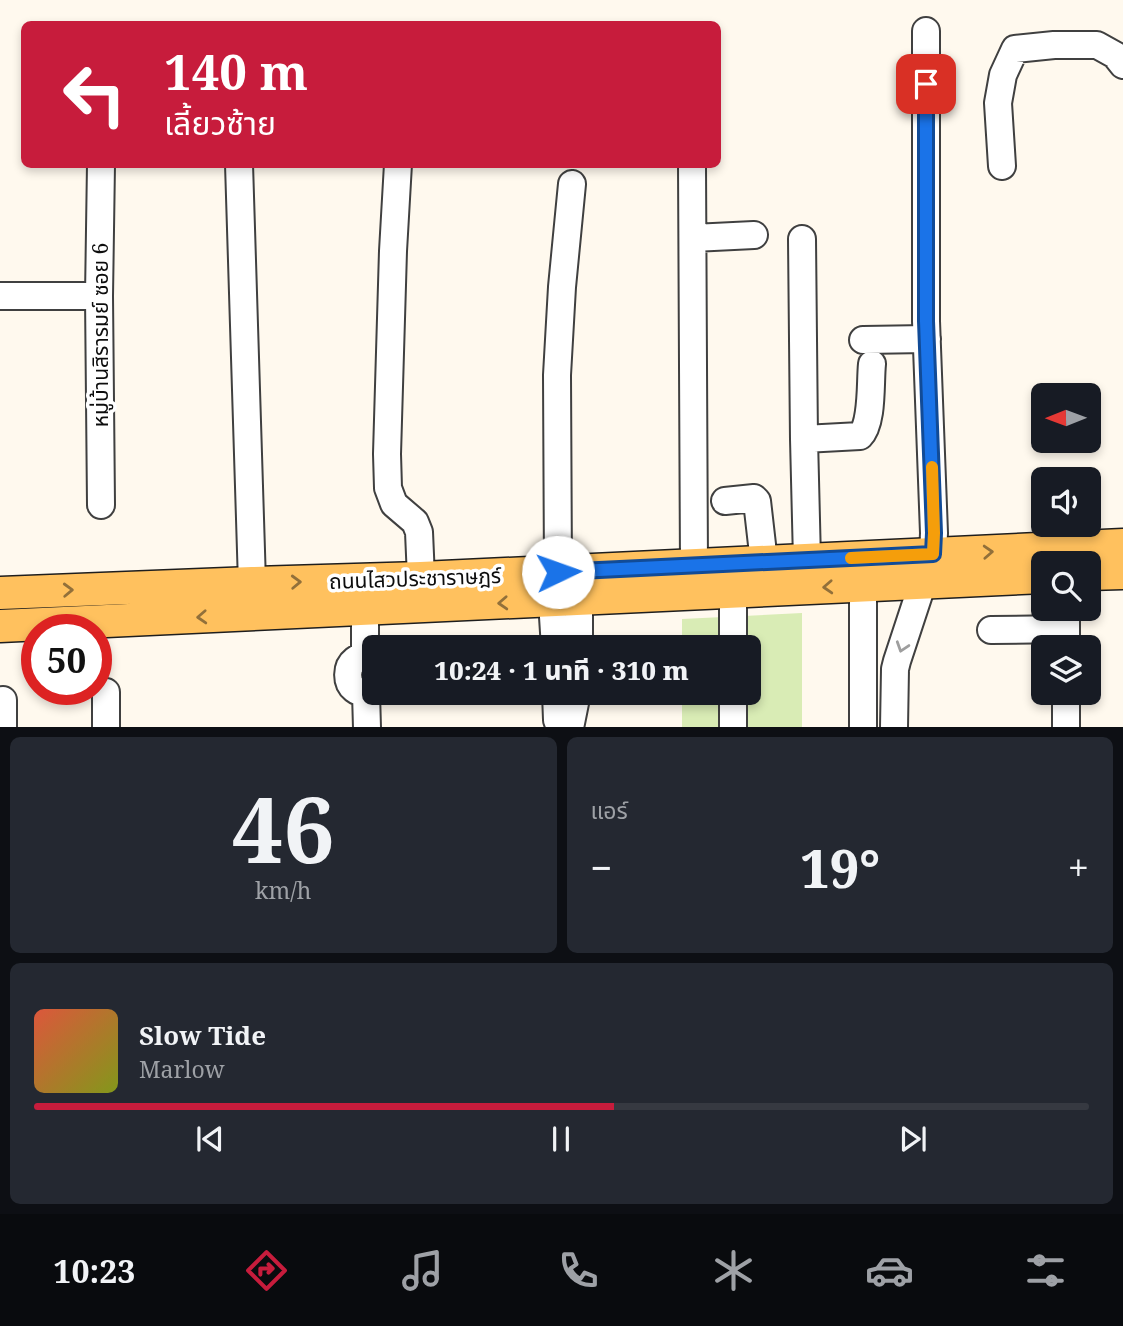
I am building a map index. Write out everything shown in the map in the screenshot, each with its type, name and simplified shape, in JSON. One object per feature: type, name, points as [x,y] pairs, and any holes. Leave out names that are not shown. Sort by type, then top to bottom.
[{"type":"main road","name":"ถนนไสวประชาราษฎร์","points":[[0,593],[421,578],[563,591],[733,592],[863,586],[928,568],[1123,545]]},
{"type":"main road","name":"ถนนไสวประชาราษฎร์","points":[[0,626],[365,610],[563,591],[694,566],[764,562],[807,560],[1031,576]]},
{"type":"main road","points":[[1101,574],[1123,573]]},
{"type":"street","points":[[894,727],[895,669],[928,568],[934,533],[927,339],[926,31]]},
{"type":"street","points":[[1002,166],[999,103],[1003,75],[1015,50],[1054,45],[1097,45],[1115,55],[1123,65]]},
{"type":"street","name":"หมู่บ้านสิรารมย์ ซอย 6","points":[[101,168],[99,296],[102,505]]},
{"type":"street","points":[[239,168],[252,583]]},
{"type":"street","points":[[398,168],[393,251],[388,488],[394,504],[415,522],[419,532],[421,578]]},
{"type":"street","points":[[692,168],[694,566]]},
{"type":"street","points":[[557,635],[563,591],[557,375],[572,184]]},
{"type":"street","points":[[693,238],[754,235]]},
{"type":"street","points":[[802,239],[807,560]]},
{"type":"street","points":[[0,296],[99,296]]},
{"type":"street","points":[[804,439],[860,436],[867,421],[867,352],[927,339]]},
{"type":"street","points":[[725,500],[754,498],[757,501],[764,562]]},
{"type":"street","points":[[863,586],[863,727]]},
{"type":"street","points":[[563,591],[575,635]]},
{"type":"street","points":[[733,592],[733,635]]},
{"type":"street","points":[[365,610],[368,635]]},
{"type":"street","points":[[991,630],[1066,628]]},
{"type":"street","points":[[362,658],[353,662],[348,675],[353,688],[362,692]]},
{"type":"street","points":[[3,700],[3,727]]},
{"type":"street","points":[[106,705],[106,727]]},
{"type":"street","points":[[367,727],[369,705]]},
{"type":"street","points":[[556,705],[560,727]]},
{"type":"street","points":[[570,727],[575,705]]},
{"type":"street","points":[[733,705],[733,727]]},
{"type":"street","points":[[1066,705],[1066,727]]},
{"type":"green space","points":[[802,613],[802,727],[682,727],[682,705],[761,705],[761,635],[682,635],[682,619]]},
{"type":"slow traffic","points":[[851,558],[933,554],[932,467]]},
{"type":"route","points":[[558,572],[933,554],[926,321],[926,84]]}]
